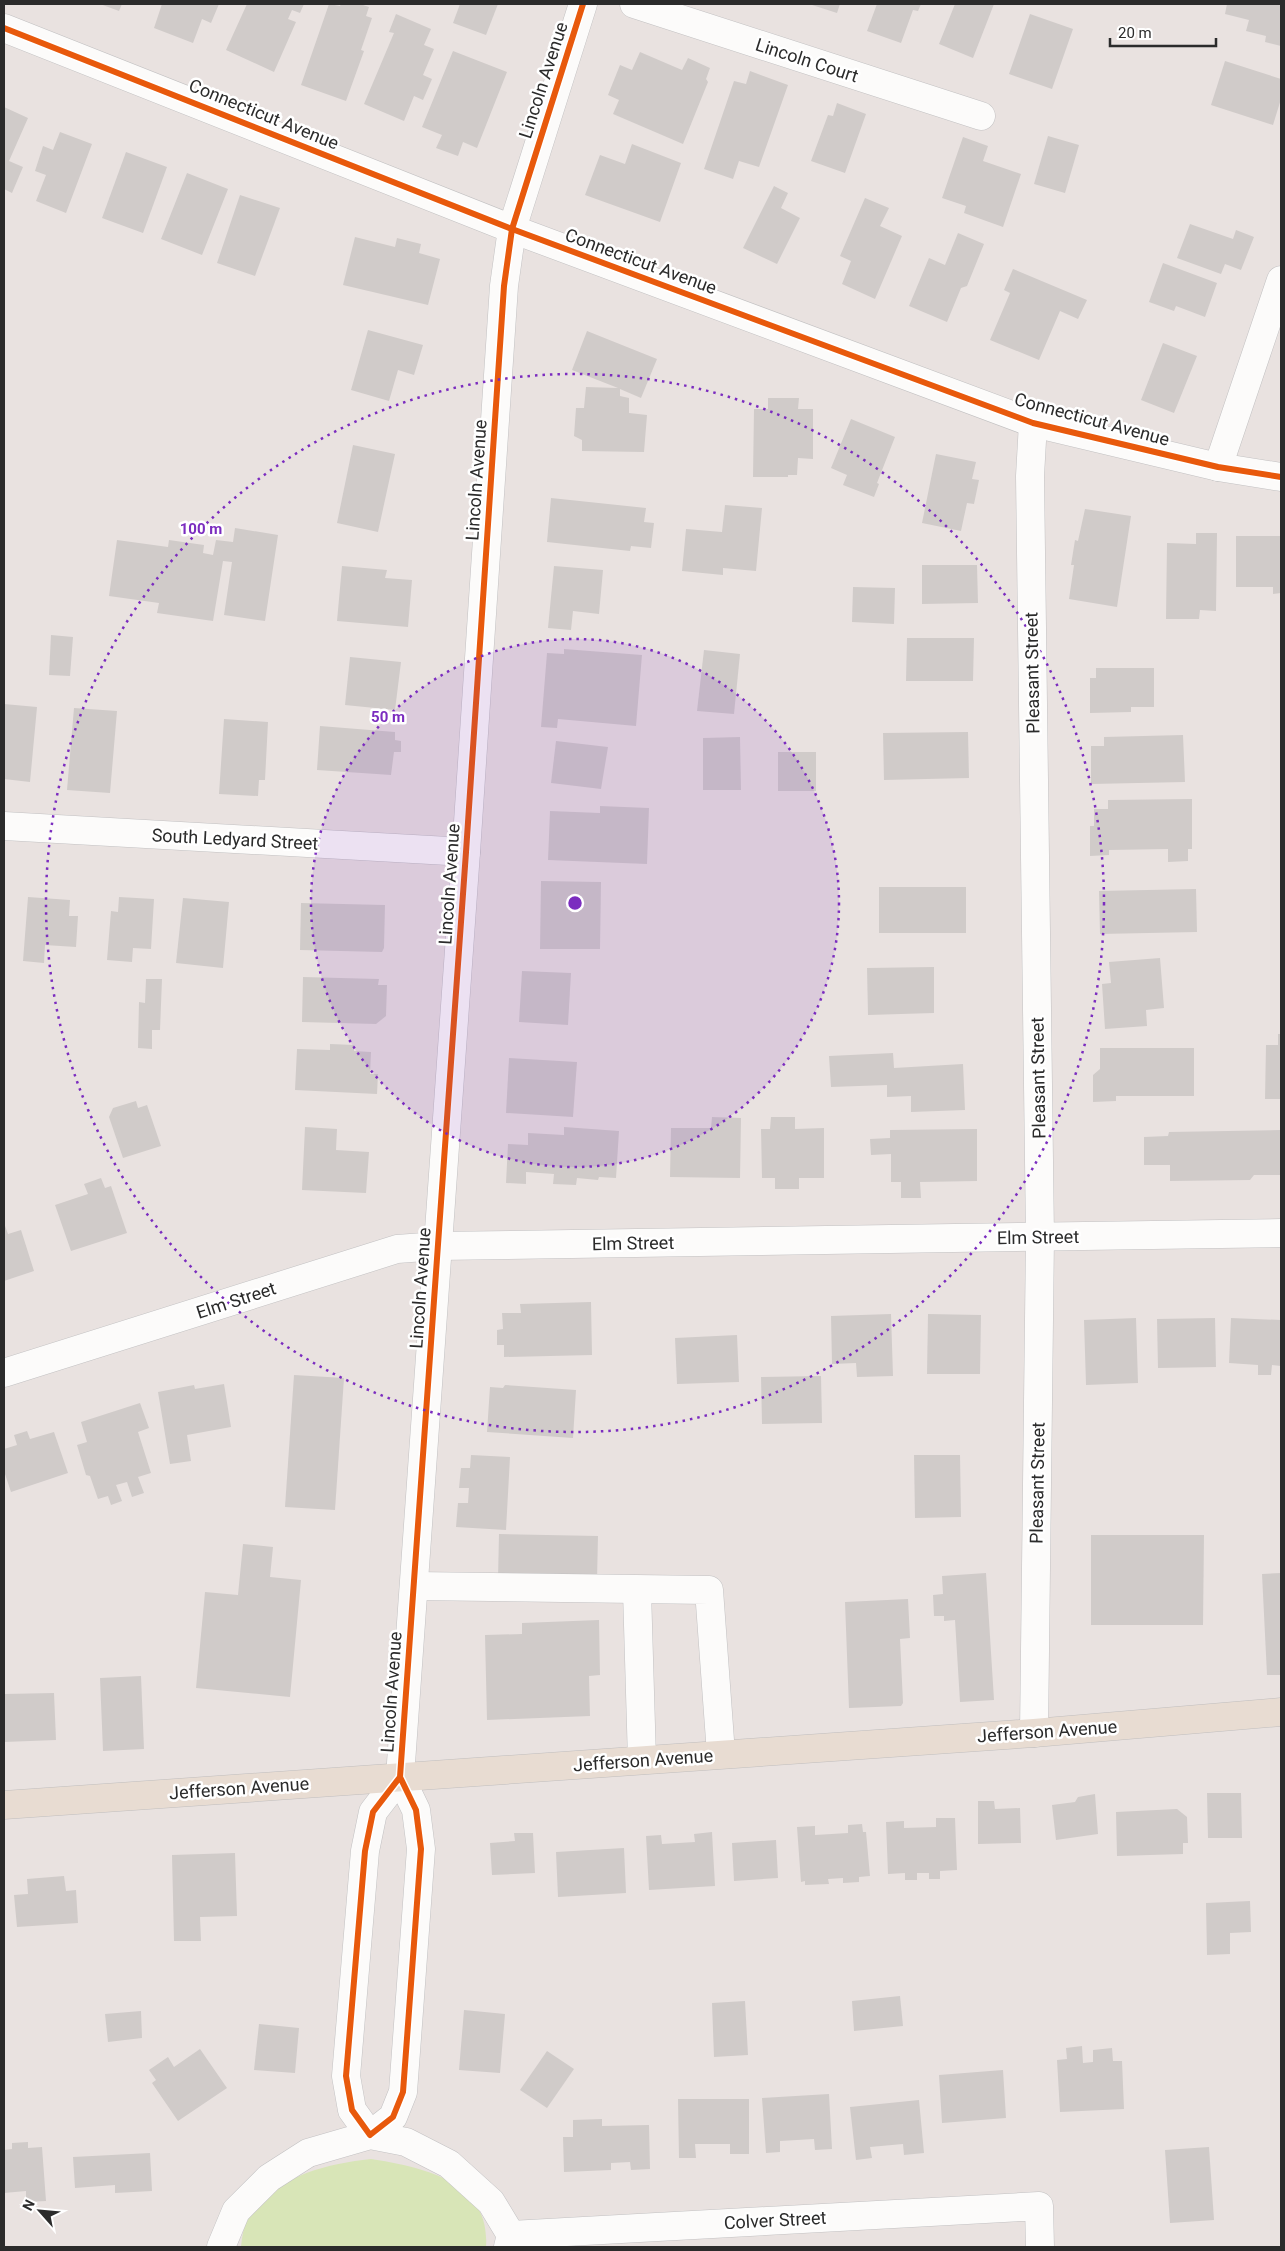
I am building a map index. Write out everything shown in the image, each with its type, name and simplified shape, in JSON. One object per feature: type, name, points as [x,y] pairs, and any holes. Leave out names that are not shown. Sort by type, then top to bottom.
[{"type":"main road","name":"Jefferson Avenue","points":[[4,1805],[1034,1733],[1281,1712]]},
{"type":"street","name":"Lincoln Avenue","points":[[400,1777],[373,1812],[365,1850],[346,2076],[352,2110],[370,2135],[393,2117],[403,2092],[421,1849],[416,1810],[400,1777],[466,852],[503,296],[512,229],[583,4]]},
{"type":"street","name":"Lincoln Court","points":[[634,4],[981,116]]},
{"type":"street","name":"Connecticut Avenue","points":[[4,28],[512,229],[1033,423],[1218,467],[1281,477]]},
{"type":"street","points":[[1218,467],[1281,280]]},
{"type":"street","name":"Pleasant Street","points":[[1033,423],[1030,476],[1040,1237],[1034,1733]]},
{"type":"street","name":"South Ledyard Street","points":[[4,826],[466,852]]},
{"type":"street","name":"Elm Street","points":[[4,1373],[397,1249],[438,1246],[1281,1233]]},
{"type":"street","points":[[414,1586],[637,1591],[709,1590],[721,1754]]},
{"type":"street","points":[[637,1591],[642,1760]]},
{"type":"street","points":[[221,2247],[236,2211],[269,2178],[308,2153],[370,2135],[406,2142],[449,2164],[491,2202],[510,2241]]},
{"type":"street","name":"Colver Street","points":[[510,2241],[1040,2206],[1040,2247]]},
{"type":"green space","points":[[371,2159],[391,2162],[431,2173],[450,2181],[465,2192],[477,2207],[485,2225],[486,2247],[241,2247],[247,2221],[270,2193],[301,2175],[318,2169]]},
{"type":"building","points":[[100,4],[122,4],[119,11]]},
{"type":"building","points":[[162,4],[219,4],[211,23],[202,19],[193,43],[154,28]]},
{"type":"building","points":[[247,4],[304,4],[300,13],[292,10],[288,19],[296,22],[274,72],[226,50]]},
{"type":"building","points":[[329,4],[340,6],[341,4],[360,4],[369,7],[366,16],[372,18],[361,50],[364,51],[346,101],[301,85]]},
{"type":"building","points":[[460,4],[498,4],[486,35],[453,23]]},
{"type":"building","points":[[809,4],[840,4],[837,13]]},
{"type":"building","points":[[877,4],[921,4],[918,11],[913,10],[901,43],[867,31]]},
{"type":"building","points":[[955,4],[994,4],[973,58],[939,44]]},
{"type":"building","points":[[1227,4],[1281,4],[1281,46],[1265,42],[1266,36],[1246,31],[1249,20],[1225,14]]},
{"type":"building","points":[[396,14],[431,29],[424,45],[434,49],[423,75],[432,79],[423,100],[414,96],[404,121],[364,104],[394,33],[389,32]]},
{"type":"building","points":[[1030,14],[1073,29],[1052,89],[1009,74]]},
{"type":"building","points":[[453,51],[507,72],[477,148],[463,142],[458,156],[436,148],[442,135],[422,127]]},
{"type":"building","points":[[640,52],[682,70],[688,58],[710,68],[706,79],[708,82],[683,144],[613,114],[619,100],[608,95],[620,65],[632,70]]},
{"type":"building","points":[[1225,61],[1281,79],[1281,99],[1273,125],[1211,105]]},
{"type":"building","points":[[750,71],[788,85],[759,167],[739,161],[733,179],[704,169],[734,81],[746,84]]},
{"type":"building","points":[[837,103],[866,114],[845,173],[811,161],[828,115],[833,116]]},
{"type":"building","points":[[4,107],[28,118],[9,161],[23,167],[12,193],[4,189]]},
{"type":"building","points":[[60,132],[92,144],[66,213],[36,201],[46,175],[35,171],[43,146],[53,150]]},
{"type":"building","points":[[1048,136],[1079,145],[1065,193],[1034,184]]},
{"type":"building","points":[[963,137],[988,146],[983,161],[1021,174],[1003,227],[964,213],[966,206],[942,198]]},
{"type":"building","points":[[632,144],[681,163],[660,222],[585,195],[600,155],[625,164]]},
{"type":"building","points":[[126,152],[167,167],[143,233],[102,218]]},
{"type":"building","points":[[187,173],[228,189],[202,255],[161,239]]},
{"type":"building","points":[[774,186],[788,193],[781,208],[800,218],[777,264],[743,248]]},
{"type":"building","points":[[240,195],[280,208],[255,276],[217,263]]},
{"type":"building","points":[[865,198],[889,208],[880,226],[902,236],[875,299],[842,284],[851,261],[840,256]]},
{"type":"building","points":[[1190,224],[1233,239],[1236,230],[1254,237],[1241,270],[1225,264],[1221,274],[1177,258]]},
{"type":"building","points":[[958,233],[984,244],[967,286],[961,288],[947,322],[909,306],[929,258],[945,265]]},
{"type":"building","points":[[355,237],[395,247],[397,238],[421,244],[419,253],[440,259],[428,305],[343,285]]},
{"type":"building","points":[[1163,263],[1217,283],[1205,317],[1176,306],[1174,311],[1149,302]]},
{"type":"building","points":[[1013,269],[1087,300],[1078,319],[1060,311],[1039,360],[990,340],[1010,293],[1004,290]]},
{"type":"building","points":[[368,330],[423,345],[414,375],[398,370],[389,401],[351,390]]},
{"type":"building","points":[[587,331],[657,359],[641,398],[620,389],[620,396],[629,398],[629,413],[647,415],[644,452],[582,451],[582,440],[574,436],[576,408],[584,408],[586,387],[618,388],[572,370]]},
{"type":"building","points":[[1163,343],[1197,356],[1174,413],[1141,400]]},
{"type":"building","points":[[768,398],[799,398],[798,409],[813,409],[813,459],[798,458],[797,475],[788,475],[788,477],[753,477],[754,409],[768,409]]},
{"type":"building","points":[[851,419],[895,437],[877,483],[879,484],[874,497],[843,485],[847,475],[831,468]]},
{"type":"building","points":[[353,445],[395,454],[378,532],[337,523]]},
{"type":"building","points":[[936,454],[976,462],[972,479],[979,480],[974,504],[967,503],[961,531],[922,523]]},
{"type":"building","points":[[551,498],[646,508],[644,522],[654,523],[651,548],[631,546],[630,551],[547,542]]},
{"type":"building","points":[[725,505],[762,508],[756,571],[723,568],[723,575],[682,571],[686,529],[722,532]]},
{"type":"building","points":[[1085,509],[1131,516],[1117,607],[1069,599],[1074,565],[1071,565],[1075,540],[1078,541]]},
{"type":"building","points":[[235,528],[278,535],[265,621],[224,615],[232,562],[223,561],[213,621],[157,613],[159,603],[109,596],[117,540],[168,547],[169,540],[204,545],[203,553],[213,555],[216,540],[233,542]]},
{"type":"building","points":[[1196,533],[1217,533],[1216,611],[1200,610],[1199,619],[1166,619],[1167,543],[1196,544]]},
{"type":"building","points":[[1236,536],[1280,536],[1281,593],[1273,594],[1273,587],[1236,587]]},
{"type":"building","points":[[922,565],[977,565],[978,603],[922,604]]},
{"type":"building","points":[[342,566],[387,570],[385,578],[412,580],[408,627],[337,621]]},
{"type":"building","points":[[554,566],[603,570],[599,614],[573,611],[571,630],[548,628]]},
{"type":"building","points":[[853,587],[895,588],[894,624],[852,622]]},
{"type":"building","points":[[51,635],[73,637],[70,676],[49,675]]},
{"type":"building","points":[[907,638],[974,638],[973,681],[906,681]]},
{"type":"building","points":[[564,649],[642,655],[636,726],[558,719],[557,728],[541,727],[547,653],[564,654]]},
{"type":"building","points":[[704,650],[740,654],[734,714],[697,711]]},
{"type":"building","points":[[350,657],[401,662],[395,710],[345,705]]},
{"type":"building","points":[[1096,668],[1154,668],[1154,707],[1131,707],[1131,712],[1090,713],[1090,678],[1096,678]]},
{"type":"building","points":[[4,704],[37,707],[30,782],[4,779]]},
{"type":"building","points":[[74,708],[117,711],[110,793],[67,790]]},
{"type":"building","points":[[224,719],[268,722],[265,780],[259,780],[258,796],[219,794]]},
{"type":"building","points":[[320,726],[395,732],[395,740],[401,741],[401,752],[394,752],[391,775],[317,770]]},
{"type":"building","points":[[968,732],[969,778],[884,780],[883,733]]},
{"type":"building","points":[[1183,735],[1185,782],[1091,784],[1091,746],[1104,746],[1104,737]]},
{"type":"building","points":[[740,737],[741,790],[703,790],[703,738]]},
{"type":"building","points":[[556,741],[608,747],[601,789],[551,783]]},
{"type":"building","points":[[778,752],[816,752],[816,791],[778,791]]},
{"type":"building","points":[[1192,799],[1192,849],[1188,849],[1188,861],[1168,862],[1168,849],[1109,850],[1109,855],[1090,856],[1090,826],[1094,826],[1094,809],[1108,809],[1108,800]]},
{"type":"building","points":[[600,806],[649,808],[647,864],[548,860],[550,811],[600,813]]},
{"type":"building","points":[[541,881],[601,882],[600,949],[540,949]]},
{"type":"building","points":[[879,887],[966,887],[966,933],[879,933]]},
{"type":"building","points":[[1196,889],[1197,932],[1100,934],[1099,891]]},
{"type":"building","points":[[28,897],[70,900],[69,916],[78,916],[76,947],[45,945],[44,963],[23,961]]},
{"type":"building","points":[[119,897],[154,899],[151,949],[133,948],[132,962],[107,960],[111,911],[118,912]]},
{"type":"building","points":[[183,898],[229,902],[223,968],[176,963]]},
{"type":"building","points":[[301,903],[385,905],[384,948],[382,952],[300,950]]},
{"type":"building","points":[[1160,958],[1164,1008],[1146,1010],[1147,1026],[1105,1029],[1102,984],[1111,983],[1109,962]]},
{"type":"building","points":[[934,967],[934,1013],[868,1015],[867,968]]},
{"type":"building","points":[[522,971],[571,973],[568,1025],[519,1022]]},
{"type":"building","points":[[303,977],[379,979],[378,985],[387,985],[386,1016],[376,1024],[302,1022]]},
{"type":"building","points":[[146,979],[162,979],[160,1030],[152,1030],[152,1049],[138,1048],[139,1002],[145,1003]]},
{"type":"building","points":[[1278,1034],[1281,1034],[1281,1099],[1265,1099],[1266,1045],[1278,1045]]},
{"type":"building","points":[[330,1044],[354,1045],[354,1051],[371,1052],[370,1074],[378,1074],[377,1094],[295,1090],[297,1049],[330,1050]]},
{"type":"building","points":[[1100,1048],[1194,1048],[1194,1096],[1116,1096],[1116,1101],[1093,1102],[1093,1075],[1100,1069]]},
{"type":"building","points":[[893,1053],[894,1068],[963,1064],[965,1110],[911,1112],[911,1096],[887,1097],[887,1085],[831,1087],[829,1056]]},
{"type":"building","points":[[509,1058],[577,1062],[573,1117],[506,1113]]},
{"type":"building","points":[[136,1101],[138,1108],[147,1105],[161,1146],[123,1158],[109,1117],[113,1108]]},
{"type":"building","points":[[712,1117],[741,1118],[740,1178],[670,1177],[671,1128],[711,1128]]},
{"type":"building","points":[[771,1117],[795,1117],[795,1129],[824,1128],[824,1178],[799,1178],[799,1189],[775,1189],[775,1178],[762,1178],[761,1129],[770,1129]]},
{"type":"building","points":[[305,1127],[337,1129],[336,1150],[369,1152],[366,1193],[302,1190]]},
{"type":"building","points":[[564,1127],[619,1131],[616,1178],[599,1177],[598,1180],[577,1178],[576,1185],[553,1184],[554,1174],[526,1172],[526,1184],[506,1183],[508,1144],[528,1145],[528,1133],[564,1135]]},
{"type":"building","points":[[977,1129],[977,1181],[920,1182],[921,1198],[901,1198],[901,1182],[891,1182],[891,1154],[871,1155],[870,1139],[890,1138],[890,1130]]},
{"type":"building","points":[[1281,1130],[1281,1175],[1254,1175],[1250,1180],[1170,1181],[1170,1165],[1144,1165],[1144,1137],[1168,1136],[1169,1132]]},
{"type":"building","points":[[101,1178],[105,1188],[111,1186],[127,1233],[71,1251],[55,1205],[88,1194],[84,1184]]},
{"type":"building","points":[[4,1223],[8,1234],[21,1230],[34,1271],[4,1281]]},
{"type":"building","points":[[591,1302],[592,1355],[504,1357],[504,1345],[497,1345],[497,1330],[503,1329],[502,1313],[521,1313],[520,1304]]},
{"type":"building","points":[[891,1314],[893,1376],[857,1377],[856,1363],[832,1364],[831,1316]]},
{"type":"building","points":[[928,1314],[981,1315],[980,1374],[927,1374]]},
{"type":"building","points":[[1136,1318],[1138,1383],[1086,1385],[1084,1320]]},
{"type":"building","points":[[1215,1318],[1216,1367],[1158,1368],[1157,1319]]},
{"type":"building","points":[[1231,1318],[1281,1320],[1281,1366],[1272,1365],[1271,1375],[1258,1375],[1258,1365],[1229,1363]]},
{"type":"building","points":[[737,1335],[739,1382],[677,1384],[675,1338]]},
{"type":"building","points":[[294,1375],[344,1378],[335,1510],[285,1507]]},
{"type":"building","points":[[821,1376],[822,1423],[762,1424],[761,1377]]},
{"type":"building","points":[[224,1384],[231,1427],[187,1435],[191,1461],[170,1464],[158,1392],[194,1385],[195,1389]]},
{"type":"building","points":[[505,1385],[576,1390],[573,1438],[487,1432],[490,1387],[503,1388]]},
{"type":"building","points":[[140,1403],[149,1428],[138,1432],[151,1473],[138,1477],[144,1493],[132,1497],[127,1482],[116,1485],[122,1501],[111,1505],[108,1496],[98,1499],[90,1476],[86,1475],[77,1445],[87,1442],[81,1422]]},
{"type":"building","points":[[27,1431],[30,1439],[54,1432],[68,1473],[11,1492],[4,1471],[4,1449],[17,1445],[14,1435]]},
{"type":"building","points":[[471,1455],[510,1457],[506,1530],[456,1527],[458,1503],[468,1503],[469,1488],[459,1488],[461,1468],[470,1468]]},
{"type":"building","points":[[914,1455],[960,1455],[961,1517],[915,1518]]},
{"type":"building","points":[[499,1534],[598,1536],[597,1580],[498,1579]]},
{"type":"building","points":[[1091,1535],[1204,1535],[1203,1625],[1091,1625]]},
{"type":"building","points":[[243,1544],[273,1547],[270,1577],[301,1580],[290,1697],[196,1688],[205,1592],[238,1595]]},
{"type":"building","points":[[986,1573],[994,1700],[960,1702],[955,1620],[944,1621],[944,1616],[934,1616],[933,1595],[943,1594],[942,1576]]},
{"type":"building","points":[[1281,1573],[1281,1675],[1267,1675],[1262,1574]]},
{"type":"building","points":[[908,1599],[910,1638],[900,1639],[903,1703],[901,1706],[849,1708],[845,1602]]},
{"type":"building","points":[[599,1620],[600,1675],[589,1676],[590,1716],[487,1720],[485,1635],[522,1634],[522,1623]]},
{"type":"building","points":[[141,1676],[144,1749],[103,1751],[100,1678]]},
{"type":"building","points":[[54,1693],[56,1740],[4,1742],[4,1694]]},
{"type":"building","points":[[1207,1793],[1241,1793],[1242,1838],[1208,1838]]},
{"type":"building","points":[[1095,1794],[1098,1834],[1056,1840],[1052,1805],[1075,1802],[1078,1797]]},
{"type":"building","points":[[978,1801],[994,1801],[995,1809],[1020,1808],[1021,1843],[978,1844]]},
{"type":"building","points":[[1177,1809],[1187,1817],[1188,1843],[1183,1843],[1183,1854],[1117,1856],[1116,1812]]},
{"type":"building","points":[[936,1818],[955,1818],[957,1870],[940,1871],[940,1879],[929,1879],[929,1873],[917,1873],[917,1880],[905,1880],[905,1873],[888,1874],[886,1822],[904,1821],[904,1828],[936,1827]]},
{"type":"building","points":[[862,1824],[863,1832],[866,1832],[870,1876],[859,1877],[859,1882],[843,1883],[843,1878],[828,1879],[829,1884],[805,1885],[805,1881],[801,1882],[797,1827],[815,1826],[815,1835],[848,1833],[848,1825]]},
{"type":"building","points":[[712,1832],[715,1886],[649,1890],[646,1836],[661,1835],[662,1844],[695,1842],[694,1834]]},
{"type":"building","points":[[514,1833],[533,1833],[535,1873],[492,1875],[490,1843],[515,1841]]},
{"type":"building","points":[[776,1840],[778,1878],[734,1881],[732,1843]]},
{"type":"building","points":[[624,1848],[626,1893],[558,1897],[556,1852]]},
{"type":"building","points":[[235,1853],[237,1916],[200,1917],[201,1941],[174,1941],[172,1855]]},
{"type":"building","points":[[64,1876],[66,1891],[76,1890],[78,1923],[17,1927],[14,1895],[28,1894],[27,1879]]},
{"type":"building","points":[[1250,1901],[1251,1932],[1230,1933],[1230,1954],[1207,1955],[1206,1903]]},
{"type":"building","points":[[900,1996],[903,2026],[854,2031],[852,2001]]},
{"type":"building","points":[[745,2001],[748,2055],[714,2057],[712,2003]]},
{"type":"building","points":[[464,2010],[505,2014],[500,2073],[459,2070]]},
{"type":"building","points":[[141,2011],[142,2038],[108,2042],[105,2014]]},
{"type":"building","points":[[259,2024],[299,2028],[295,2073],[254,2070]]},
{"type":"building","points":[[1082,2046],[1083,2063],[1093,2062],[1093,2050],[1112,2048],[1113,2061],[1122,2061],[1124,2109],[1060,2112],[1057,2060],[1067,2059],[1066,2048]]},
{"type":"building","points":[[200,2049],[227,2088],[178,2121],[152,2083],[156,2080],[149,2070],[168,2057],[174,2067]]},
{"type":"building","points":[[547,2051],[574,2069],[547,2108],[520,2090]]},
{"type":"building","points":[[1003,2070],[1006,2118],[942,2123],[939,2075]]},
{"type":"building","points":[[829,2094],[832,2149],[815,2150],[814,2139],[780,2141],[780,2152],[766,2153],[762,2098]]},
{"type":"building","points":[[678,2099],[749,2099],[749,2154],[730,2154],[730,2144],[695,2144],[696,2158],[679,2158]]},
{"type":"building","points":[[919,2100],[924,2153],[904,2155],[903,2144],[870,2147],[872,2158],[856,2160],[850,2107]]},
{"type":"building","points":[[602,2119],[602,2126],[649,2125],[650,2169],[631,2170],[630,2162],[611,2163],[611,2170],[564,2172],[563,2137],[573,2137],[573,2120]]},
{"type":"building","points":[[28,2142],[28,2148],[42,2147],[46,2201],[26,2202],[26,2191],[4,2193],[4,2150],[12,2149],[12,2143]]},
{"type":"building","points":[[1209,2147],[1214,2220],[1170,2223],[1165,2150]]},
{"type":"building","points":[[150,2153],[152,2191],[115,2193],[115,2185],[75,2188],[73,2157]]},
{"type":"cycle path","points":[[400,1777],[373,1812],[365,1851],[346,2076],[352,2110],[370,2135],[393,2117],[403,2092],[421,1849],[416,1810],[400,1777],[504,286],[512,229],[583,4]]},
{"type":"cycle path","points":[[4,28],[512,229],[1033,423],[1218,467],[1281,477]]}]
